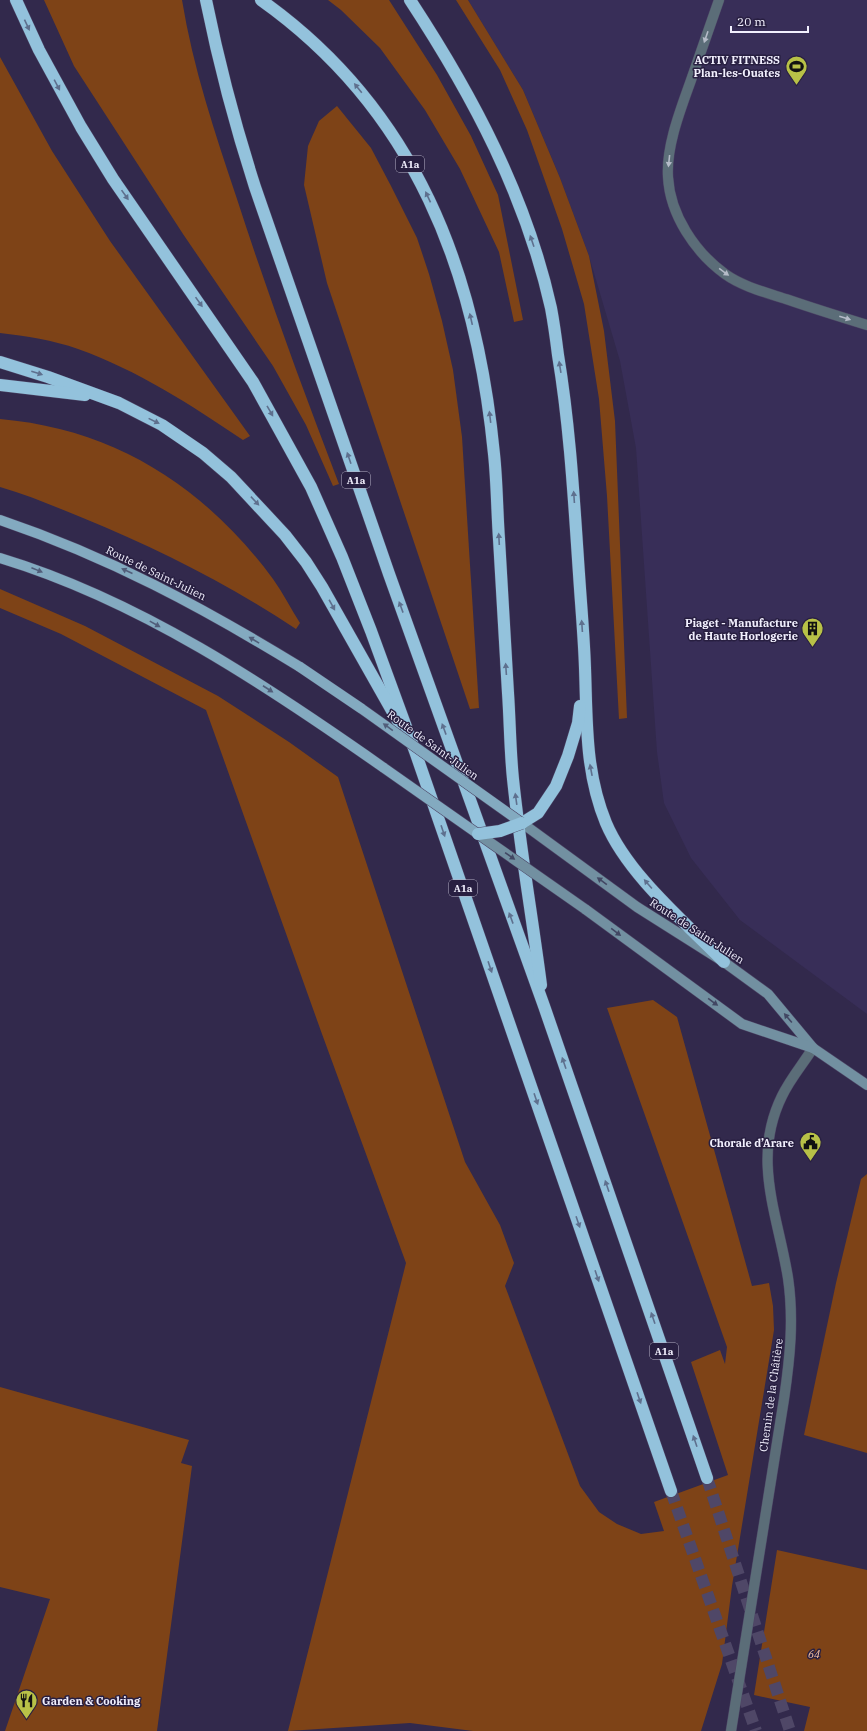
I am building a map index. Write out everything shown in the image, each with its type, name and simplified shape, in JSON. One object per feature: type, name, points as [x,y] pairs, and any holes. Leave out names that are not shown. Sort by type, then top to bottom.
[{"type":"highway","name":"A1a","points":[[16,0],[39,50],[81,127],[113,179],[253,382],[308,480],[342,557],[416,754],[671,1491]]},
{"type":"highway","name":"A1a","points":[[206,0],[222,77],[255,187],[389,574],[544,1006],[707,1478]]},
{"type":"highway","name":"A1a","points":[[261,0],[296,26],[341,68],[385,122],[424,190],[451,251],[464,290],[487,394],[494,456],[513,779],[544,1006]]},
{"type":"highway","points":[[410,0],[467,91],[494,143],[534,245],[551,309],[570,446],[585,665],[588,754],[599,804],[607,825],[621,850],[637,872],[724,962]]},
{"type":"highway","name":"A1a","points":[[0,362],[48,377],[119,404],[162,425],[203,453],[231,477],[285,535],[306,562],[322,587],[416,754]]},
{"type":"highway","points":[[0,385],[90,396],[119,404]]},
{"type":"highway","points":[[478,834],[500,831],[522,823],[538,813],[558,781],[568,756],[578,723],[585,665]]},
{"type":"main road","name":"Route de Saint-Julien","points":[[0,520],[84,551],[134,574],[206,612],[300,667],[362,709],[637,907],[724,962],[768,994],[813,1048]]},
{"type":"main road","name":"Route de Saint-Julien","points":[[0,558],[27,566],[73,584],[149,620],[255,680],[324,725],[585,909],[742,1024],[813,1048],[867,1085]]},
{"type":"street","points":[[719,0],[678,119],[670,155],[668,177],[671,197],[679,218],[691,240],[706,257],[725,274],[760,291],[867,325]]},
{"type":"street","name":"Chemin de la Châtière","points":[[731,1731],[784,1399],[792,1328],[788,1277],[771,1202],[768,1177],[767,1158],[769,1135],[773,1116],[782,1096],[813,1048]]},
{"type":"shaded area","points":[[468,0],[867,0],[867,1014],[740,920],[691,858],[664,803],[657,752],[636,448],[620,361],[589,256],[560,178],[523,90]]},
{"type":"green space","points":[[44,0],[182,0],[198,75],[221,150],[273,307],[339,484],[333,486],[306,425],[273,366],[183,234],[74,66]]},
{"type":"green space","points":[[328,0],[389,0],[437,75],[471,136],[498,195],[523,320],[514,322],[499,252],[460,169],[425,110],[380,48],[341,10]]},
{"type":"green space","points":[[456,0],[468,0],[523,90],[560,178],[589,256],[604,331],[615,421],[627,718],[619,719],[607,496],[599,399],[584,304],[562,229],[527,130],[500,70]]},
{"type":"green space","points":[[0,57],[52,151],[110,241],[250,436],[243,440],[163,389],[100,358],[59,343],[0,333]]},
{"type":"green space","points":[[337,106],[371,148],[417,238],[442,321],[453,370],[462,437],[479,708],[470,709],[327,283],[304,185],[308,146],[319,121]]},
{"type":"green space","points":[[0,419],[42,425],[82,435],[119,450],[154,468],[187,491],[218,517],[246,546],[273,579],[300,623],[296,629],[219,582],[166,555],[63,510],[31,497],[0,487]]},
{"type":"green space","points":[[0,589],[85,626],[218,696],[289,742],[338,777],[465,1162],[500,1225],[514,1263],[505,1286],[580,1486],[599,1512],[617,1524],[641,1534],[664,1531],[654,1502],[728,1475],[691,1362],[720,1350],[725,1364],[727,1347],[607,1008],[653,1000],[677,1017],[752,1286],[769,1283],[773,1306],[774,1330],[732,1586],[722,1664],[701,1731],[473,1731],[410,1723],[288,1731],[406,1263],[206,710],[61,634],[0,608]]},
{"type":"green space","points":[[867,1174],[867,1453],[804,1435],[836,1283],[861,1179]]},
{"type":"green space","points":[[0,1387],[189,1440],[181,1463],[192,1466],[157,1731],[5,1731],[50,1599],[0,1587]]},
{"type":"green space","name":"64","points":[[777,1550],[867,1570],[867,1731],[804,1731],[810,1707],[754,1695]]},
{"type":"tunnel","points":[[707,1478],[790,1731]]},
{"type":"tunnel","points":[[671,1491],[756,1731]]},
{"type":"place","name":"ACTIV FITNESS Plan-les-Ouates","points":[[796,86]]},
{"type":"place","name":"Piaget - Manufacture de Haute Horlogerie","points":[[813,648]]},
{"type":"place","name":"Chorale d’Arare","points":[[810,1162]]},
{"type":"place","name":"Garden & Cooking","points":[[26,1720]]}]
